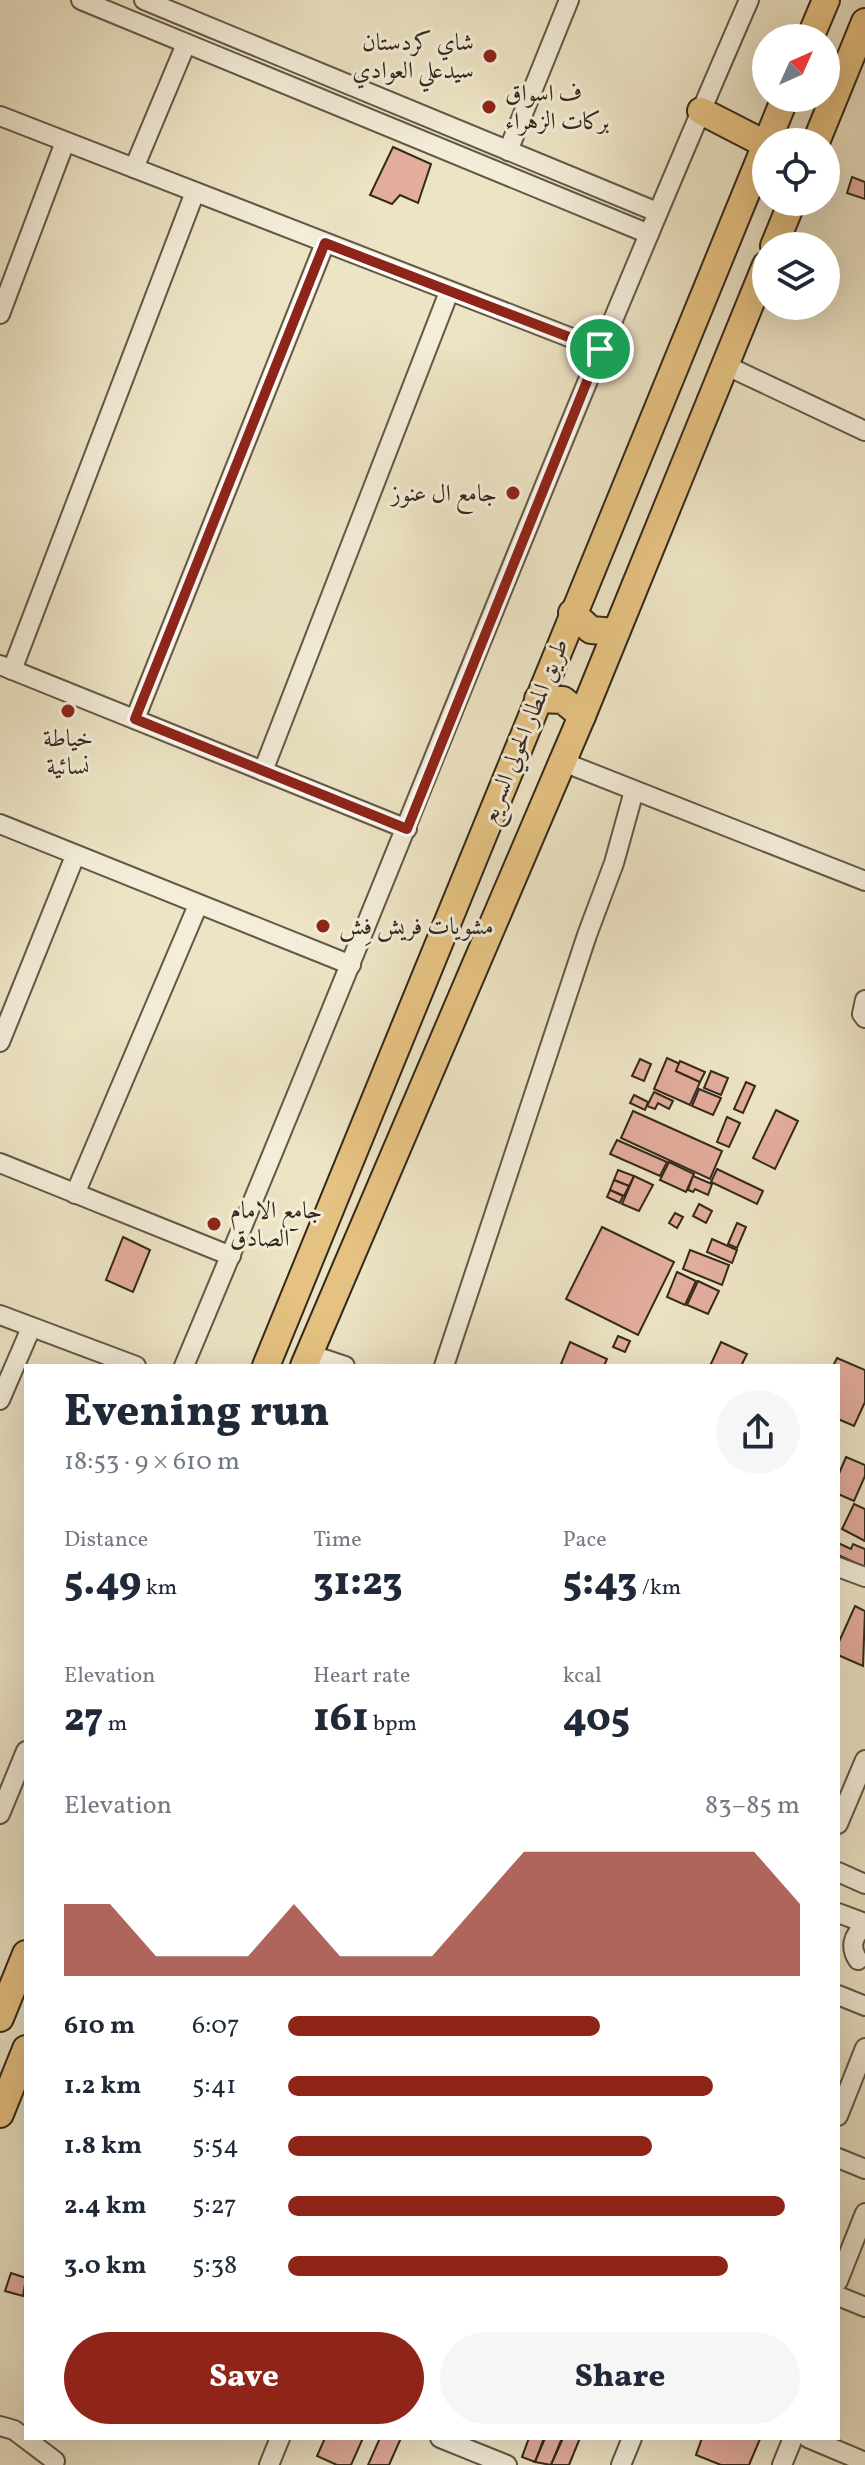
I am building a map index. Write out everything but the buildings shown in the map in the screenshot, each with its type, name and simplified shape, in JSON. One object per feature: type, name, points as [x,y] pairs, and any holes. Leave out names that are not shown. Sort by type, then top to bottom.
[{"type":"highway","points":[[804,0],[810,24]]},
{"type":"highway","points":[[816,24],[826,0]]},
{"type":"highway","points":[[822,128],[865,22]]},
{"type":"highway","points":[[701,111],[752,137]]},
{"type":"highway","name":"طريق المطار الحولي السريع","points":[[267,1364],[752,176]]},
{"type":"highway","name":"طريق المطار الحولي السريع","points":[[306,1360],[563,762],[752,299]]},
{"type":"highway","points":[[572,613],[591,630],[616,632]]},
{"type":"highway","points":[[538,699],[563,700],[582,716]]},
{"type":"highway","points":[[0,2018],[24,1959]]},
{"type":"highway","points":[[0,2114],[24,2054]]},
{"type":"street","points":[[81,0],[649,234]]},
{"type":"street","points":[[144,0],[657,212]]},
{"type":"street","points":[[185,1364],[407,829],[600,349],[749,0]]},
{"type":"street","points":[[508,151],[563,2]]},
{"type":"street","points":[[134,168],[186,44]]},
{"type":"street","points":[[0,116],[600,349]]},
{"type":"street","points":[[0,314],[65,142]]},
{"type":"street","points":[[195,192],[6,667],[407,829]]},
{"type":"street","points":[[135,719],[325,243]]},
{"type":"street","points":[[263,771],[449,292]]},
{"type":"street","points":[[725,365],[865,431]]},
{"type":"street","points":[[563,762],[865,881]]},
{"type":"street","points":[[445,1364],[587,935],[614,863],[634,791]]},
{"type":"street","points":[[0,824],[351,965]]},
{"type":"street","points":[[0,1042],[75,856]]},
{"type":"street","points":[[75,1194],[198,905]]},
{"type":"street","points":[[865,1000],[862,1014],[865,1018]]},
{"type":"street","points":[[0,1163],[231,1256]]},
{"type":"street","points":[[0,1315],[130,1364]]},
{"type":"street","points":[[0,1400],[31,1328]]},
{"type":"street","points":[[306,1360],[332,1364]]},
{"type":"street","points":[[840,1568],[865,1577]]},
{"type":"street","points":[[0,1814],[24,1756]]},
{"type":"street","points":[[840,1819],[865,1760]]},
{"type":"street","points":[[840,1873],[865,1884]]},
{"type":"street","points":[[840,1914],[865,1925],[853,1942],[854,1952],[862,1962]]},
{"type":"street","points":[[840,1953],[862,1962]]},
{"type":"street","points":[[840,1996],[865,2006]]},
{"type":"street","points":[[840,2111],[865,2048]]},
{"type":"street","points":[[840,2159],[865,2169]]},
{"type":"street","points":[[840,2276],[865,2213]]},
{"type":"street","points":[[840,2297],[865,2307]]},
{"type":"street","points":[[0,2426],[14,2430],[24,2438]]},
{"type":"street","points":[[27,2440],[55,2461]]},
{"type":"street","points":[[269,2465],[279,2440]]},
{"type":"street","points":[[445,2440],[507,2465]]},
{"type":"street","points":[[621,2465],[631,2440]]},
{"type":"street","points":[[782,2465],[792,2440]]},
{"type":"street","points":[[813,2440],[865,2462]]},
{"type":"place","name":"شاي كردستان سيدعلي العوادي","points":[[490,56]]},
{"type":"place","name":"ف اسواق بركات الزهراء","points":[[489,107]]},
{"type":"place","name":"جامع ال عنوز","points":[[513,493]]},
{"type":"place","name":"خياطة نسائية","points":[[68,711]]},
{"type":"place","name":"مشويات فريش فِش","points":[[323,926]]},
{"type":"place","name":"جامع الامام الصادق","points":[[214,1224]]},
{"type":"route","points":[[325,243],[600,349],[407,829],[135,719],[325,243]]}]
